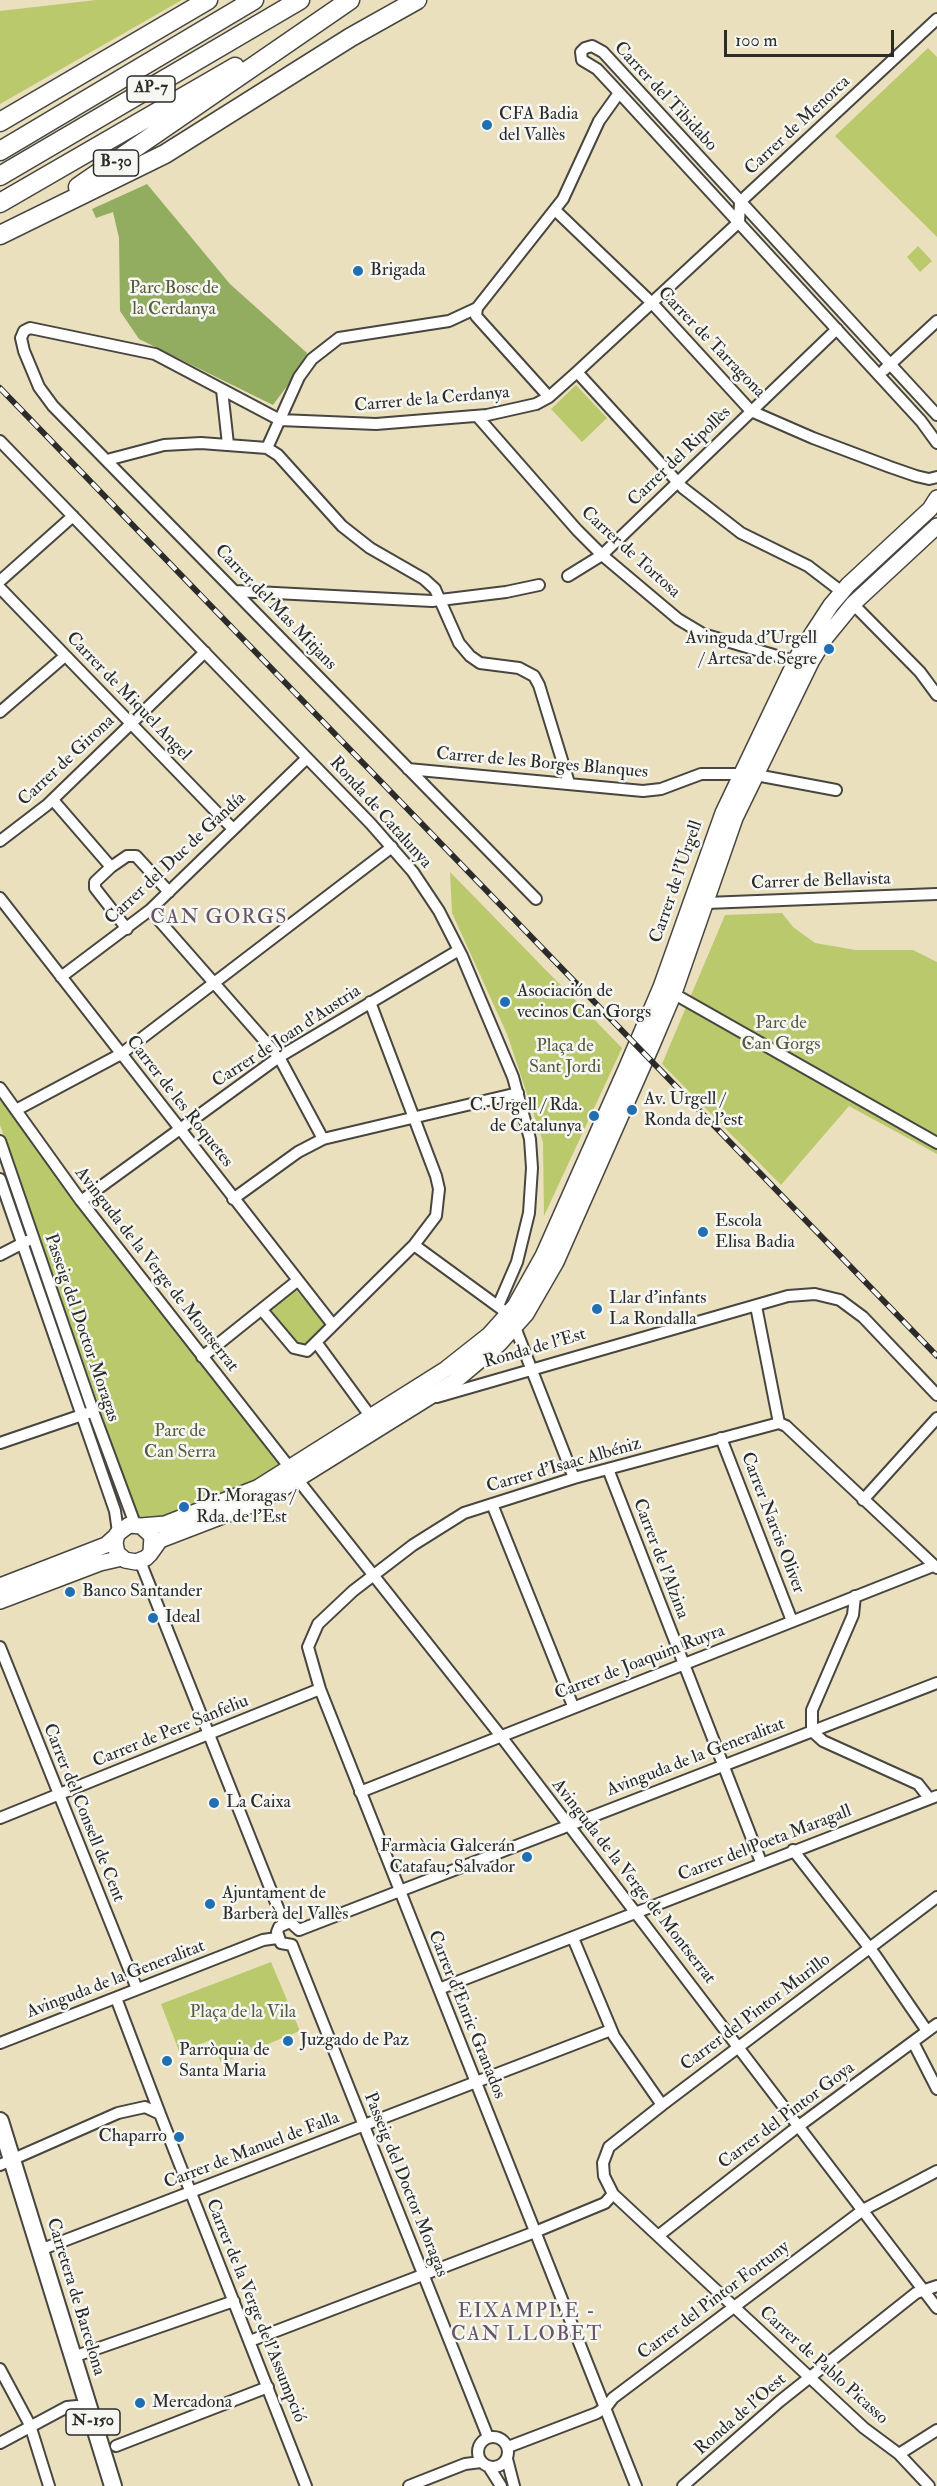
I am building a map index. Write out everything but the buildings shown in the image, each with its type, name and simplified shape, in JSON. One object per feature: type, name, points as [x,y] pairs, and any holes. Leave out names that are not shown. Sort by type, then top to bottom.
[{"type":"highway","points":[[0,122],[208,0]]},
{"type":"highway","name":"AP-7","points":[[0,151],[118,83],[254,0]]},
{"type":"highway","name":"AP-7","points":[[0,176],[300,0]]},
{"type":"highway","points":[[0,203],[149,118],[345,0]]},
{"type":"highway","name":"B-30","points":[[0,229],[95,177],[350,0]]},
{"type":"highway","points":[[0,235],[165,154],[351,37],[417,0]]},
{"type":"main road","name":"Carretera de Barcelona","points":[[0,2121],[6,2161],[40,2250],[113,2486]]},
{"type":"street","name":"Carrer de Menorca","points":[[740,212],[937,19]]},
{"type":"street","name":"Carrer del Tibidabo","points":[[937,415],[740,212],[720,203],[597,69],[582,60],[581,52],[585,48],[592,46],[603,52],[740,212],[837,329],[930,432],[937,443]]},
{"type":"street","points":[[267,448],[299,377],[312,359],[339,338],[449,321],[477,308],[563,199],[599,121],[619,93]]},
{"type":"street","points":[[720,203],[740,212]]},
{"type":"street","name":"Carrer de Tarragona","points":[[555,210],[652,303],[751,411],[813,438],[890,467],[929,479],[937,477]]},
{"type":"street","name":"Carrer de la Cerdanya","points":[[30,328],[155,354],[280,420],[376,424],[477,416],[519,409],[549,397],[652,303],[740,212]]},
{"type":"street","points":[[477,308],[476,316],[549,397]]},
{"type":"street","points":[[879,375],[937,321]]},
{"type":"street","name":"Carrer del Mas Mitjans","points":[[30,328],[24,331],[21,338],[39,387],[52,406],[536,899]]},
{"type":"street","name":"Carrer del Ripollès","points":[[568,576],[602,555],[837,329]]},
{"type":"street","points":[[577,372],[678,482],[741,533],[808,566],[842,592]]},
{"type":"street","points":[[222,390],[228,444]]},
{"type":"street","name":"Carrer de Tortosa","points":[[477,416],[602,555],[678,619],[703,634],[787,659],[794,665]]},
{"type":"street","name":"Ronda de Catalunya","points":[[0,441],[392,847],[439,911],[459,950],[518,1093],[530,1139],[531,1195],[508,1316]]},
{"type":"street","points":[[107,460],[164,445],[228,444],[267,448],[278,454],[342,526],[370,548],[424,579],[435,589],[459,643],[470,656],[480,663],[519,668],[534,676],[539,685],[569,783]]},
{"type":"street","name":"Carrer de l'Urgell","points":[[508,1316],[544,1286],[667,990],[706,903],[749,775],[794,665],[814,629],[842,592],[930,509],[937,498]]},
{"type":"street","points":[[0,581],[73,516]]},
{"type":"street","name":"Carrer de l'Urgell","points":[[667,990],[719,823],[749,775],[812,660],[826,637],[853,604],[937,526]]},
{"type":"street","points":[[236,591],[441,600],[506,592],[539,585]]},
{"type":"street","name":"Carrer de Miquel Angel","points":[[0,588],[233,829]]},
{"type":"street","points":[[853,604],[920,672],[937,695]]},
{"type":"street","name":"Carrer de Girona","points":[[0,841],[52,800],[204,652]]},
{"type":"street","points":[[0,712],[65,656]]},
{"type":"street","name":"Carrer del Duc de Gandía","points":[[61,976],[150,910],[307,758]]},
{"type":"street","name":"Carrer de les Borges Blanques","points":[[408,769],[652,791],[701,774],[749,775],[836,790]]},
{"type":"street","points":[[52,800],[111,867]]},
{"type":"street","points":[[16,1110],[121,1054],[392,847]]},
{"type":"street","points":[[127,929],[95,888],[95,882],[111,867],[127,856],[136,856],[169,892]]},
{"type":"street","name":"Carrer de Bellavista","points":[[706,903],[937,894]]},
{"type":"street","name":"Carrer de les Roquetes","points":[[0,898],[333,1325]]},
{"type":"street","points":[[150,910],[279,1057],[323,1139]]},
{"type":"street","name":"Carrer de Joan d'Austria","points":[[81,1201],[279,1057],[459,950]]},
{"type":"street","points":[[667,990],[937,1143]]},
{"type":"street","points":[[262,1310],[294,1348],[307,1351],[414,1245],[436,1216],[439,1189],[370,1002]]},
{"type":"street","name":"Avinguda de la Verge de Montserrat","points":[[1,1092],[81,1201],[202,1357],[500,1735],[937,2308]]},
{"type":"street","points":[[233,1199],[298,1152],[323,1139],[414,1120],[518,1093]]},
{"type":"street","name":"Passeig del Doctor Moragas","points":[[0,1141],[93,1411],[138,1525]]},
{"type":"street","name":"Passeig del Doctor Moragas","points":[[0,1179],[115,1511],[117,1534]]},
{"type":"street","points":[[0,1255],[33,1239]]},
{"type":"street","points":[[414,1245],[508,1316],[574,1478]]},
{"type":"street","points":[[202,1357],[297,1281]]},
{"type":"street","name":"Ronda de l'Est","points":[[422,1401],[788,1296],[815,1294],[840,1300],[863,1317],[937,1395]]},
{"type":"street","points":[[756,1306],[779,1423],[786,1426],[935,1567]]},
{"type":"street","name":"Ronda de l'Est","points":[[138,1525],[165,1524],[294,1474],[422,1401],[485,1357],[508,1316]]},
{"type":"street","name":"Ronda de l'Est","points":[[146,1556],[160,1540],[251,1507],[371,1417],[447,1369],[476,1347],[508,1316]]},
{"type":"street","points":[[316,1342],[371,1417]]},
{"type":"street","points":[[0,1443],[93,1411]]},
{"type":"street","points":[[863,1500],[937,1418]]},
{"type":"street","name":"Carrer d'Isaac Albéniz","points":[[374,1574],[446,1523],[464,1513],[574,1478],[779,1423]]},
{"type":"street","name":"Carrer Narcis Oliver","points":[[721,1438],[792,1621]]},
{"type":"street","name":"Carrer de l'Alzina","points":[[608,1469],[761,1862]]},
{"type":"street","points":[[492,1504],[573,1706]]},
{"type":"street","points":[[0,1586],[106,1545],[126,1526],[138,1525],[152,1536],[146,1556],[209,1735],[284,1923]]},
{"type":"street","points":[[117,1534],[115,1546],[122,1558]]},
{"type":"street","points":[[0,1601],[100,1563],[122,1558],[132,1562],[146,1556]]},
{"type":"street","name":"Carrer de Joaquim Ruyra","points":[[360,1792],[573,1706],[935,1567]]},
{"type":"street","name":"Carrer d'Enric Granados","points":[[374,1574],[328,1613],[310,1638],[308,1647],[312,1666],[636,2486]]},
{"type":"street","points":[[855,1596],[853,1615],[812,1710],[812,1731],[823,1741],[918,1784],[933,1797]]},
{"type":"street","name":"Carrer del Consell de Cent","points":[[0,1647],[137,1989]]},
{"type":"street","name":"Avinguda de la Generalitat","points":[[299,1930],[937,1683]]},
{"type":"street","name":"Carrer de Pere Sanfeliu","points":[[0,1818],[320,1689]]},
{"type":"street","name":"Carrer del Poeta Maragall","points":[[439,1989],[933,1797]]},
{"type":"street","points":[[793,1850],[870,1948],[927,2031]]},
{"type":"street","name":"Carrer del Pintor Murillo","points":[[603,2163],[609,2147],[726,2054],[740,2048],[937,1897]]},
{"type":"street","points":[[284,1923],[296,1925],[299,1930],[300,1936],[292,1945],[281,1943],[277,1938],[279,1927],[284,1923]]},
{"type":"street","name":"Avinguda de la Generalitat","points":[[0,2043],[263,1940],[277,1938]]},
{"type":"street","points":[[573,1938],[611,2030],[662,2105]]},
{"type":"street","name":"Passeig del Doctor Moragas","points":[[292,1945],[488,2438]]},
{"type":"street","name":"Carrer de la Verge de l'Assumpció","points":[[116,1998],[306,2486]]},
{"type":"street","name":"Carrer del Pintor Goya","points":[[658,2236],[937,2024]]},
{"type":"street","name":"Carrer de Manuel de Falla","points":[[40,2250],[477,2084],[611,2030]]},
{"type":"street","points":[[913,2042],[937,2089]]},
{"type":"street","points":[[6,2161],[118,2113],[145,2107],[160,2114]]},
{"type":"street","name":"Carrer de Pablo Picasso","points":[[603,2163],[604,2175],[613,2194],[864,2428],[899,2454],[929,2486]]},
{"type":"street","name":"Carrer del Pintor Fortuny","points":[[508,2447],[589,2417],[605,2408],[613,2398],[863,2210],[937,2171]]},
{"type":"street","points":[[250,2341],[535,2232],[605,2203],[613,2194]]},
{"type":"street","name":"Ronda de l'Oest","points":[[683,2486],[810,2378],[923,2289],[937,2286]]},
{"type":"street","points":[[73,2357],[234,2301]]},
{"type":"street","points":[[0,2369],[30,2425],[49,2486]]},
{"type":"street","points":[[116,2446],[268,2387]]},
{"type":"street","points":[[0,2443],[30,2425],[72,2406]]},
{"type":"street","points":[[899,2454],[937,2430]]},
{"type":"street","points":[[501,2486],[482,2460],[480,2444],[488,2438],[498,2437],[508,2447],[507,2459],[514,2486]]},
{"type":"street","points":[[408,2486],[465,2464],[482,2460],[499,2466],[507,2459]]},
{"type":"green space","points":[[96,0],[182,0],[0,104],[0,11]]},
{"type":"green space","points":[[928,48],[937,57],[937,237],[835,136]]},
{"type":"green space","name":"Parc Bosc de la Cerdanya","points":[[147,184],[230,284],[307,353],[295,385],[290,382],[273,405],[139,339],[120,311],[119,238],[113,212],[96,218],[92,209]]},
{"type":"green space","points":[[918,246],[932,261],[920,272],[907,257]]},
{"type":"green space","points":[[576,385],[607,418],[582,442],[551,409]]},
{"type":"green space","name":"Plaça de Sant Jordi","points":[[450,872],[622,1048],[544,1216],[543,1142],[507,1034],[452,913]]},
{"type":"green space","name":"Parc de Can Gorgs","points":[[782,913],[793,927],[815,943],[856,950],[913,950],[937,962],[937,1154],[849,1106],[781,1185],[662,1064],[725,915]]},
{"type":"green space","name":"Parc de Can Serra","points":[[0,1101],[7,1104],[280,1467],[242,1488],[158,1518],[138,1517],[0,1125]]},
{"type":"green space","points":[[295,1289],[326,1325],[303,1345],[296,1343],[269,1309]]},
{"type":"green space","name":"Plaça de la Vila","points":[[271,1962],[300,2031],[221,2063],[212,2040],[179,2051],[161,2004]]},
{"type":"railway","points":[[0,388],[937,1356]]},
{"type":"place","name":"CFA Badia del Vallès","points":[[487,125]]},
{"type":"place","name":"Brigada","points":[[358,271]]},
{"type":"place","name":"Avinguda d'Urgell / Artesa de Segre","points":[[829,649]]},
{"type":"place","name":"Asociación de vecinos Can Gorgs","points":[[505,1002]]},
{"type":"place","name":"Av. Urgell / Ronda de l'est","points":[[632,1110]]},
{"type":"place","name":"C. Urgell / Rda. de Catalunya","points":[[594,1116]]},
{"type":"place","name":"Escola Elisa Badia","points":[[703,1232]]},
{"type":"place","name":"Llar d'infants La Rondalla","points":[[597,1309]]},
{"type":"place","name":"Dr. Moragas / Rda. de l'Est","points":[[184,1507]]},
{"type":"place","name":"Banco Santander","points":[[70,1592]]},
{"type":"place","name":"Ideal","points":[[153,1618]]},
{"type":"place","name":"La Caixa","points":[[214,1803]]},
{"type":"place","name":"Farmàcia Galcerán Catafau, Salvador","points":[[527,1857]]},
{"type":"place","name":"Ajuntament de Barberà del Vallès","points":[[210,1904]]},
{"type":"place","name":"Juzgado de Paz","points":[[288,2041]]},
{"type":"place","name":"Parròquia de Santa Maria","points":[[167,2061]]},
{"type":"place","name":"Chaparro","points":[[179,2137]]},
{"type":"place","name":"Mercadona","points":[[140,2403]]},
{"type":"district","name":"CAN GORGS","points":[[219,919]]},
{"type":"district","name":"EIXAMPLE - CAN LLOBET","points":[[527,2324]]}]
